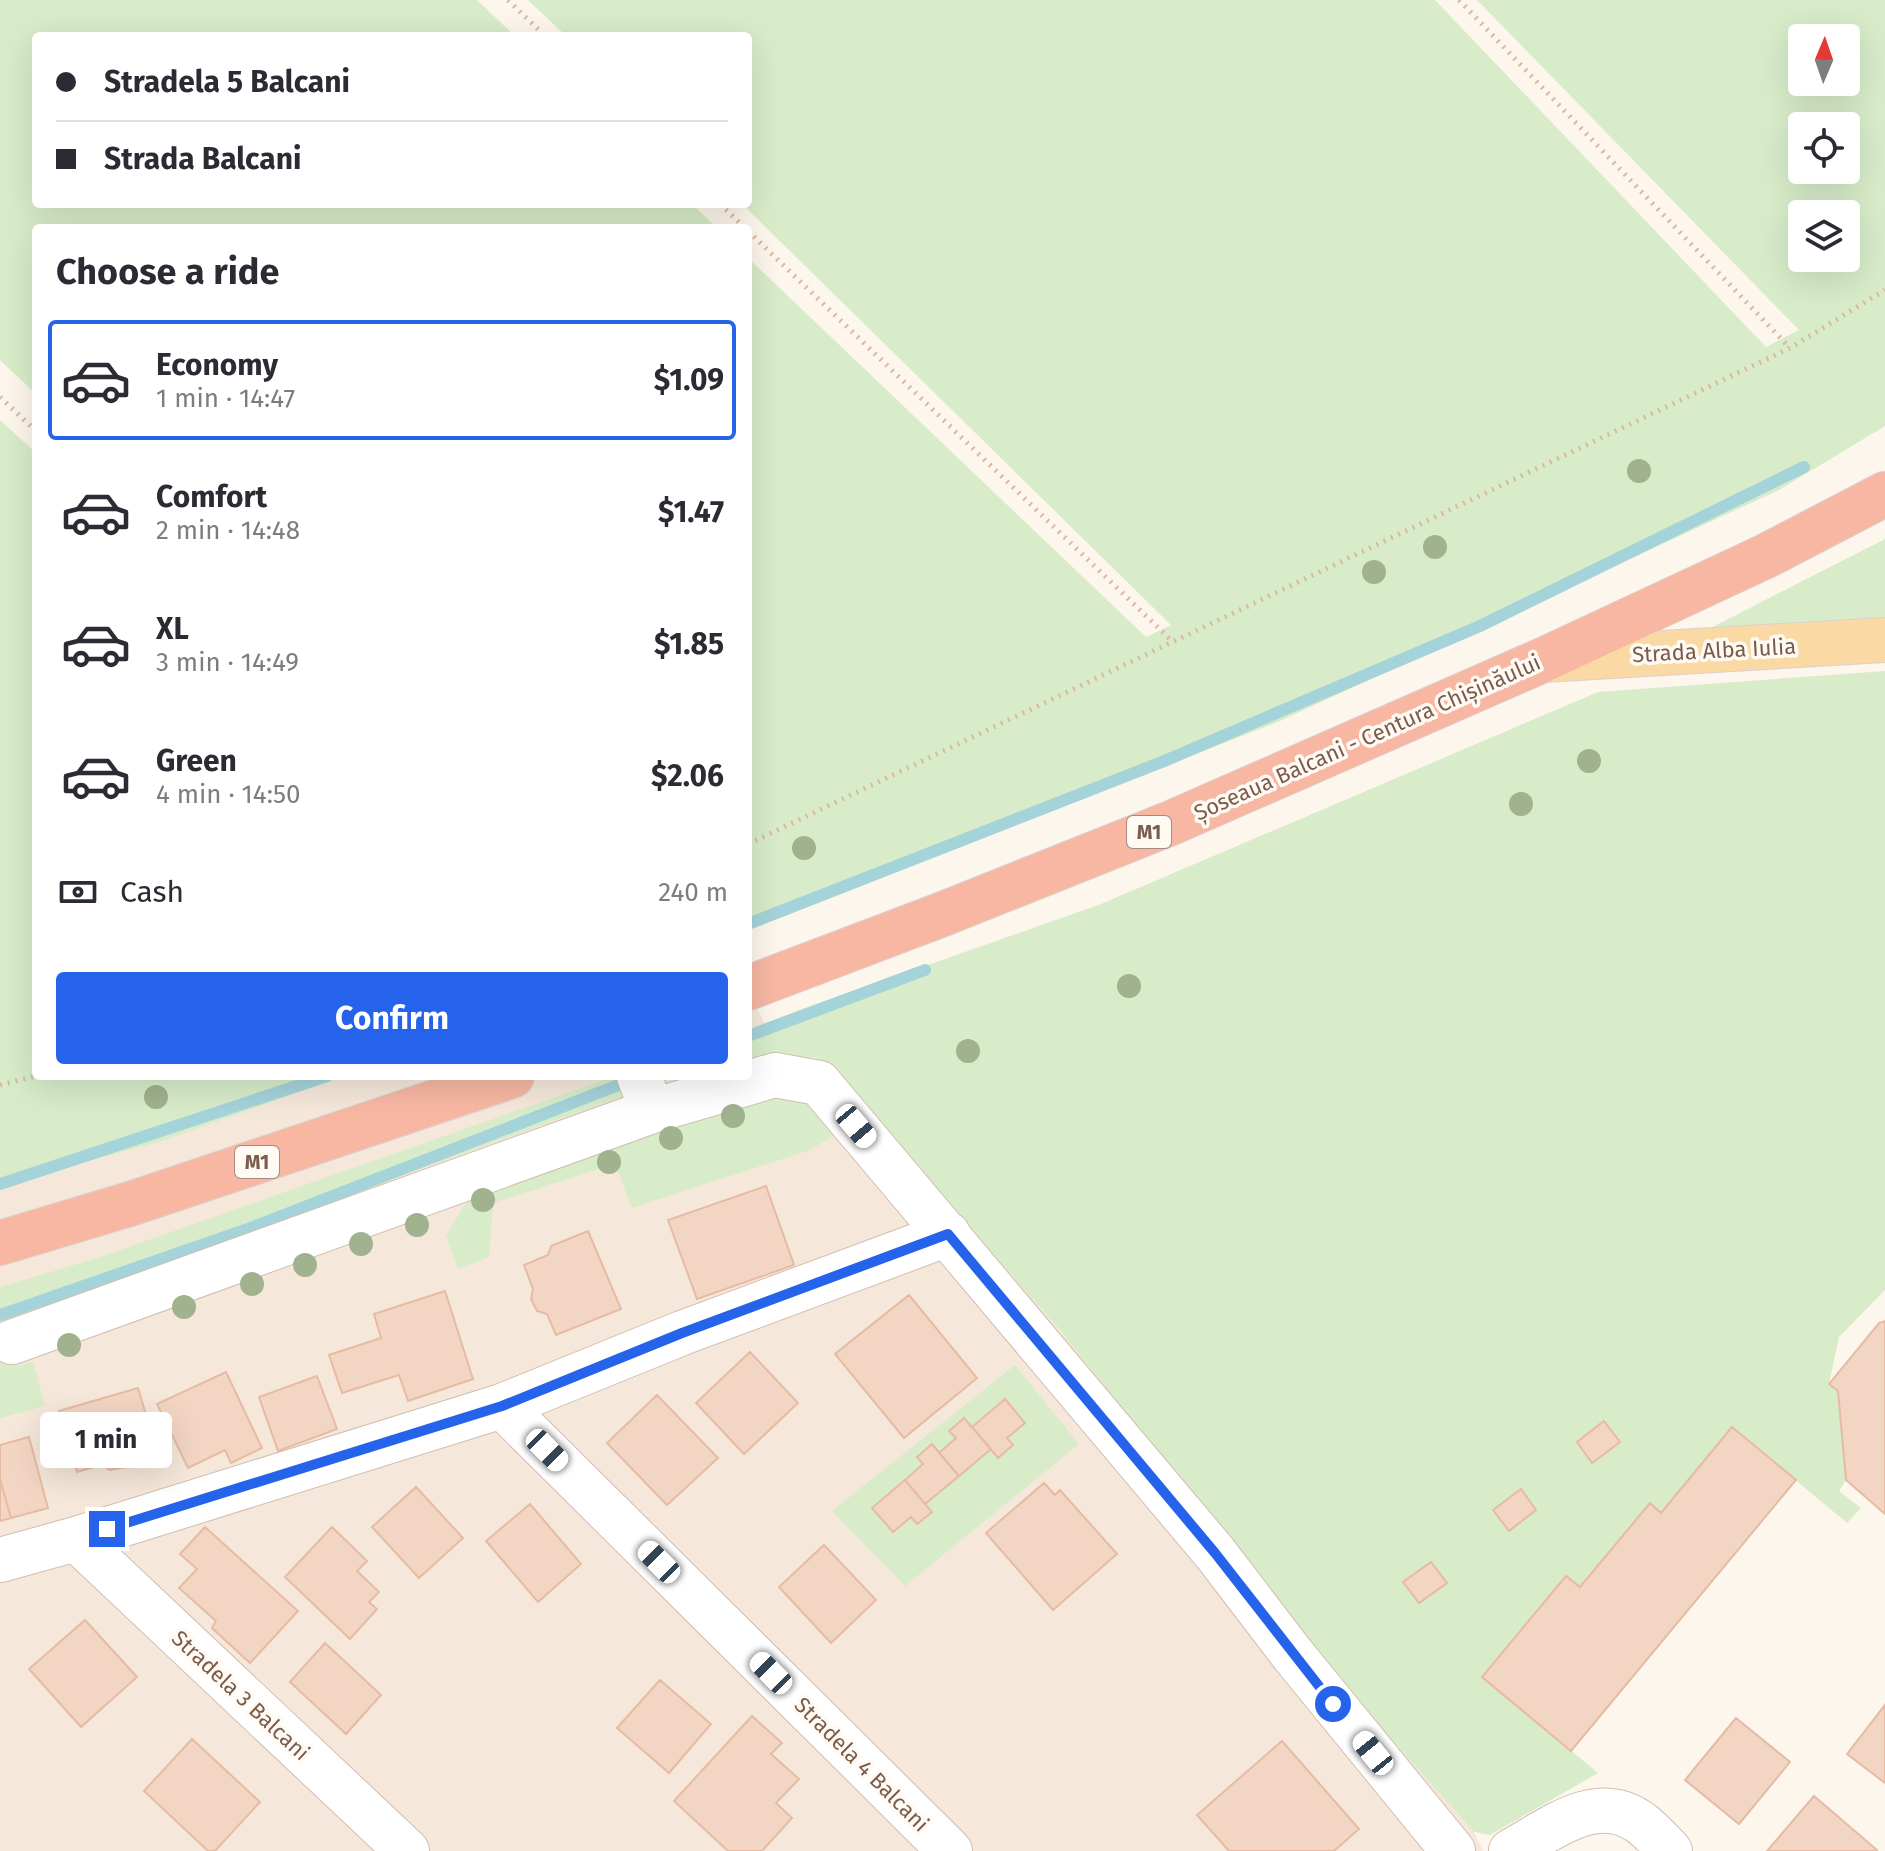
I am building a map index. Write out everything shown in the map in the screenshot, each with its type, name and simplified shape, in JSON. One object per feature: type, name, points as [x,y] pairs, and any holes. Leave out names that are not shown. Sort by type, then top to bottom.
[{"type":"highway","name":"Șoseaua Balcani - Centura Chișinăului","points":[[752,986],[1171,823],[1543,660],[1766,556],[1885,494]]},
{"type":"highway","name":"M1","points":[[0,1243],[148,1198],[500,1080]]},
{"type":"main road","name":"Strada Alba Iulia","points":[[1543,660],[1885,640]]},
{"type":"street","points":[[752,1078],[775,1075],[819,1083],[1215,1553],[1293,1655],[1453,1851]]},
{"type":"street","points":[[12,1342],[646,1093],[739,1080]]},
{"type":"street","points":[[0,1560],[502,1406],[682,1333],[948,1234]]},
{"type":"street","name":"Stradela 4 Balcani","points":[[502,1406],[950,1851]]},
{"type":"street","name":"Stradela 3 Balcani","points":[[76,1539],[407,1851]]},
{"type":"street","points":[[1511,1851],[1584,1812],[1611,1809],[1638,1821],[1670,1851]]},
{"type":"path","points":[[508,0],[541,32]]},
{"type":"path","points":[[1459,0],[1790,348]]},
{"type":"path","points":[[724,208],[740,224]]},
{"type":"path","points":[[752,236],[1173,642]]},
{"type":"path","points":[[752,842],[1790,348],[1885,290]]},
{"type":"path","points":[[0,397],[32,427]]},
{"type":"path","points":[[0,1085],[32,1077]]},
{"type":"shaded area","points":[[752,996],[781,1061],[816,1057],[1060,1330],[1310,1647],[1474,1832],[1483,1851],[0,1851],[0,1113],[124,1080],[752,1080]]},
{"type":"green space","points":[[0,0],[477,0],[511,32],[32,32],[32,208],[696,208],[713,224],[32,224],[32,390],[0,360]]},
{"type":"green space","points":[[528,0],[1435,0],[1766,347],[1799,330],[1477,0],[1885,0],[1885,426],[1779,490],[1278,722],[752,928],[752,262],[1146,637],[1171,625],[746,208],[752,208],[752,32],[562,32]]},
{"type":"green space","points":[[0,420],[32,449],[32,1080],[333,1080],[165,1140],[0,1186]]},
{"type":"green space","points":[[1885,539],[1885,625],[1693,637]]},
{"type":"green space","points":[[1885,671],[1885,1290],[1839,1337],[1829,1384],[1838,1391],[1846,1480],[1839,1491],[1861,1508],[1847,1523],[1732,1427],[1661,1513],[1651,1504],[1580,1587],[1483,1677],[1598,1773],[1490,1835],[1474,1832],[1310,1648],[1060,1330],[816,1057],[752,1066],[752,1028],[1101,904],[1598,692]]},
{"type":"green space","points":[[604,1080],[623,1080],[629,1094],[0,1320],[0,1287],[97,1258]]},
{"type":"green space","points":[[797,1095],[832,1125],[834,1135],[810,1150],[632,1208],[615,1164],[493,1203],[489,1257],[458,1269],[446,1236],[468,1199],[738,1102]]},
{"type":"green space","points":[[13,1347],[18,1366],[33,1362],[45,1406],[0,1418],[0,1351]]},
{"type":"green space","points":[[1015,1365],[1079,1444],[905,1586],[832,1511]]},
{"type":"building","points":[[766,1186],[794,1265],[697,1299],[668,1220]]},
{"type":"building","points":[[588,1231],[621,1309],[556,1335],[547,1314],[537,1311],[531,1299],[533,1289],[524,1265],[548,1255],[551,1246]]},
{"type":"building","points":[[445,1291],[473,1379],[408,1401],[399,1375],[342,1393],[329,1355],[381,1338],[374,1314]]},
{"type":"building","points":[[909,1295],[977,1378],[904,1438],[835,1354]]},
{"type":"building","points":[[1885,1321],[1885,1514],[1846,1480],[1838,1391],[1829,1384],[1879,1323]]},
{"type":"building","points":[[750,1352],[798,1403],[744,1454],[696,1403]]},
{"type":"building","points":[[226,1372],[262,1448],[231,1463],[225,1450],[188,1468],[157,1404]]},
{"type":"building","points":[[317,1376],[337,1429],[278,1451],[259,1397]]},
{"type":"building","points":[[138,1388],[157,1451],[137,1457],[131,1466],[110,1470],[101,1465],[77,1472],[59,1411]]},
{"type":"building","points":[[657,1395],[718,1458],[667,1505],[607,1443]]},
{"type":"building","points":[[1005,1399],[1025,1423],[1007,1438],[1013,1445],[998,1458],[972,1427]]},
{"type":"building","points":[[964,1418],[991,1449],[959,1476],[939,1453],[956,1438],[949,1431]]},
{"type":"building","points":[[1604,1421],[1620,1442],[1592,1463],[1577,1442]]},
{"type":"building","points":[[1732,1427],[1796,1480],[1571,1751],[1482,1677],[1566,1576],[1580,1587],[1650,1503],[1661,1513]]},
{"type":"building","points":[[29,1437],[48,1508],[11,1518],[0,1479],[0,1445]]},
{"type":"building","points":[[932,1444],[959,1476],[925,1504],[905,1480],[923,1464],[917,1457]]},
{"type":"building","points":[[0,1479],[11,1518],[0,1521]]},
{"type":"building","points":[[905,1480],[932,1512],[917,1524],[911,1517],[893,1532],[872,1508]]},
{"type":"building","points":[[1044,1483],[1055,1495],[1060,1490],[1117,1554],[1053,1610],[986,1533]]},
{"type":"building","points":[[416,1487],[463,1538],[419,1578],[372,1527]]},
{"type":"building","points":[[1521,1489],[1536,1510],[1509,1531],[1493,1510]]},
{"type":"building","points":[[530,1504],[581,1564],[538,1602],[486,1541]]},
{"type":"building","points":[[205,1527],[298,1611],[250,1663],[212,1628],[216,1621],[179,1588],[197,1569],[180,1554]]},
{"type":"building","points":[[332,1527],[367,1561],[357,1571],[379,1592],[369,1602],[377,1609],[350,1639],[285,1577]]},
{"type":"building","points":[[824,1545],[876,1600],[831,1643],[779,1587]]},
{"type":"building","points":[[1431,1562],[1447,1583],[1419,1603],[1403,1582]]},
{"type":"building","points":[[85,1620],[137,1677],[81,1727],[29,1669]]},
{"type":"building","points":[[325,1643],[381,1695],[346,1734],[290,1682]]},
{"type":"building","points":[[660,1680],[711,1724],[669,1773],[617,1728]]},
{"type":"building","points":[[1885,1705],[1885,1783],[1847,1754]]},
{"type":"building","points":[[752,1716],[782,1743],[771,1754],[799,1779],[776,1803],[792,1818],[762,1851],[728,1851],[674,1801]]},
{"type":"building","points":[[1736,1718],[1790,1762],[1739,1824],[1685,1780]]},
{"type":"building","points":[[192,1739],[260,1802],[215,1851],[208,1851],[144,1791]]},
{"type":"building","points":[[1282,1741],[1359,1829],[1334,1851],[1229,1851],[1197,1815]]},
{"type":"building","points":[[1814,1796],[1877,1850],[1767,1851]]},
{"type":"waterway","points":[[752,922],[1162,762],[1480,626],[1804,467]]},
{"type":"waterway","points":[[752,1035],[925,970]]},
{"type":"waterway","points":[[0,1184],[315,1080]]},
{"type":"waterway","points":[[0,1315],[248,1229],[631,1080]]},
{"type":"route","points":[[107,1529],[502,1406],[682,1333],[948,1234],[1215,1553],[1333,1704]]}]
